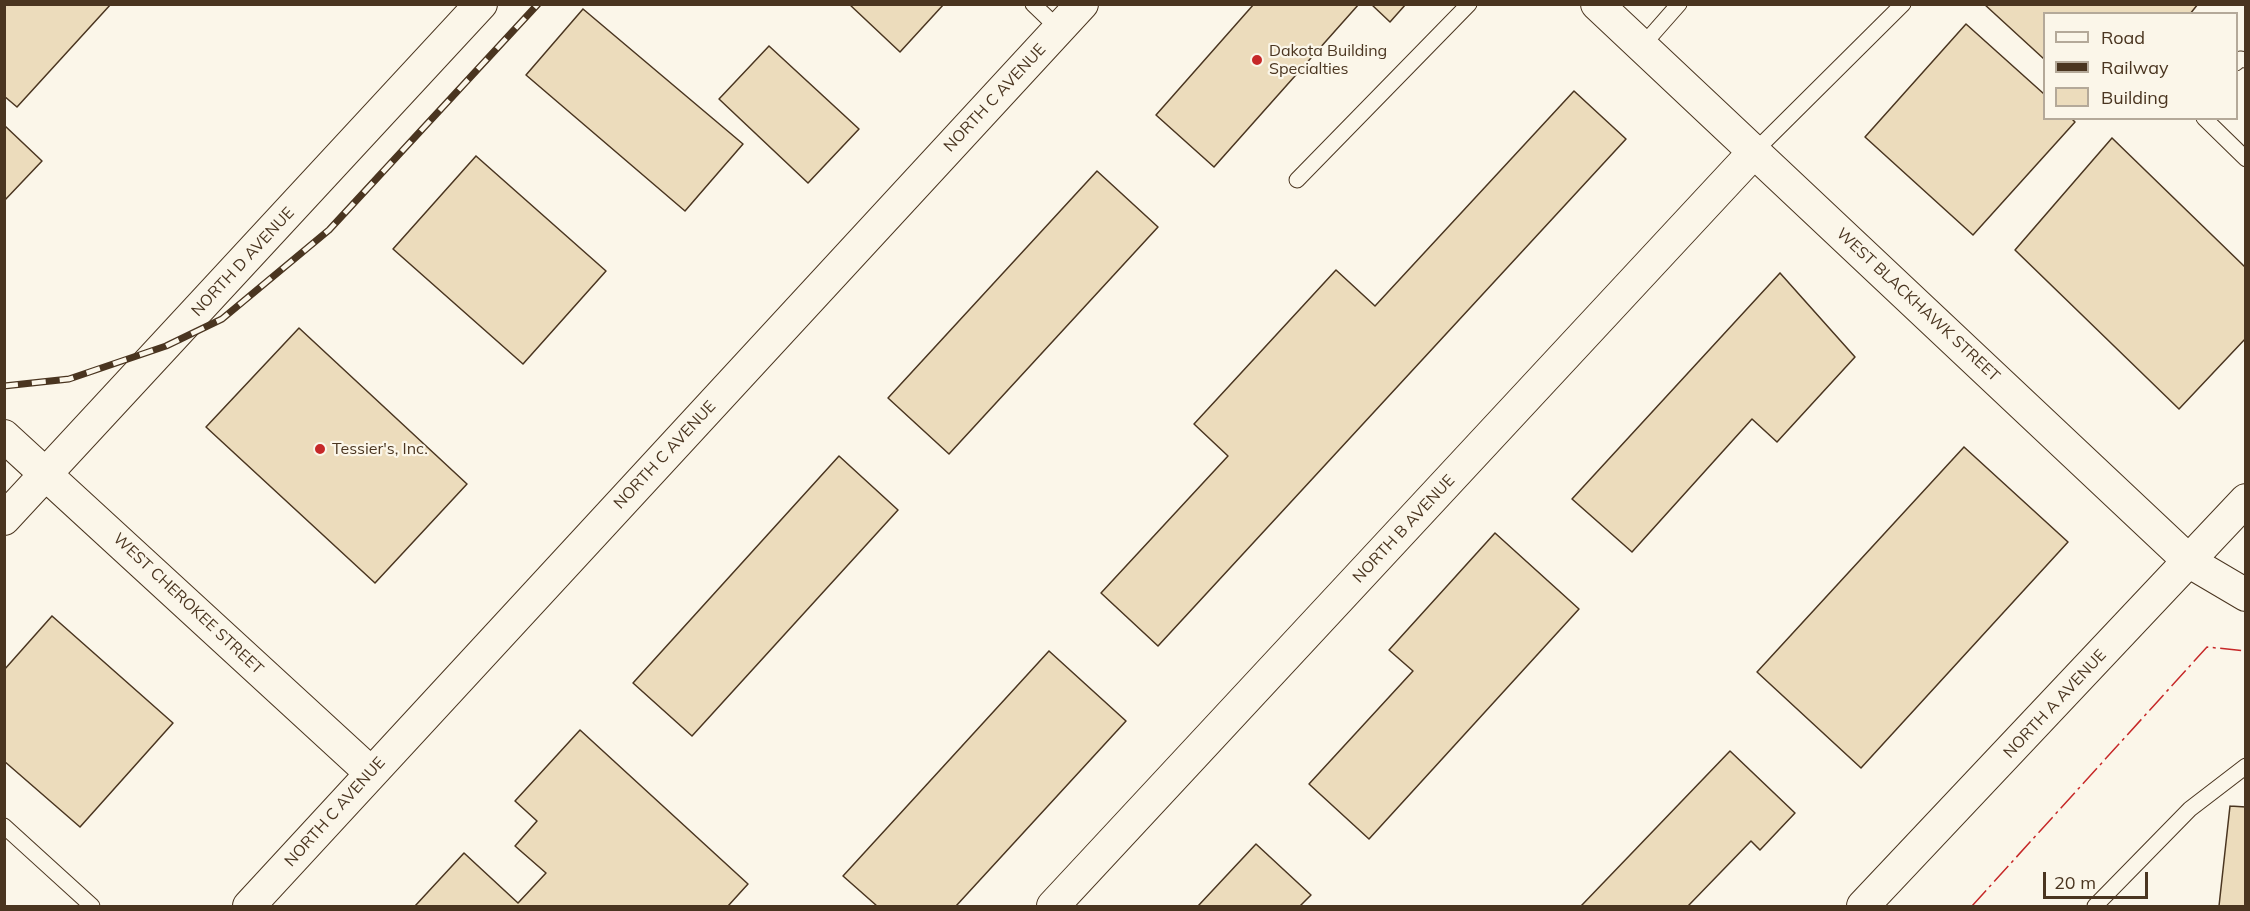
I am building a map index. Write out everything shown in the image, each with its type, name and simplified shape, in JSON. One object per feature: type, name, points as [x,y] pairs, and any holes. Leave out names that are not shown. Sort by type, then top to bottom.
[{"type":"street","name":"NORTH D AVENUE","points":[[4,519],[481,4]]},
{"type":"street","name":"NORTH C AVENUE","points":[[249,906],[1082,4]]},
{"type":"street","name":"WEST BLACKHAWK STREET","points":[[1597,4],[2190,561],[2246,596]]},
{"type":"street","name":"NORTH B AVENUE","points":[[1053,906],[1755,151]]},
{"type":"street","name":"WEST CHEROKEE STREET","points":[[4,436],[371,772]]},
{"type":"street","name":"NORTH A AVENUE","points":[[1863,906],[2246,500]]},
{"type":"lane","points":[[1033,4],[1059,29]]},
{"type":"lane","points":[[1297,180],[1469,4]]},
{"type":"lane","points":[[1642,46],[1679,4]]},
{"type":"lane","points":[[1755,151],[1903,4]]},
{"type":"lane","points":[[2206,120],[2246,159]]},
{"type":"lane","points":[[2095,906],[2190,809],[2246,766]]},
{"type":"lane","points":[[4,826],[92,906]]},
{"type":"building","points":[[4,4],[111,4],[17,107],[4,96]]},
{"type":"building","points":[[849,4],[944,4],[900,52]]},
{"type":"building","name":"Dakota Building Specialties","points":[[1254,4],[1359,4],[1214,167],[1156,115]]},
{"type":"building","name":"Dakota Building Specialties","points":[[1371,4],[1406,4],[1390,22]]},
{"type":"building","points":[[1984,4],[2198,4],[2192,12],[2043,12],[2043,58]]},
{"type":"building","points":[[583,9],[743,144],[685,211],[526,75]]},
{"type":"building","points":[[1966,24],[2043,93],[2043,120],[2073,120],[2075,122],[1973,235],[1865,137]]},
{"type":"building","points":[[769,46],[859,129],[808,183],[719,99]]},
{"type":"building","points":[[1574,91],[1626,139],[1158,646],[1101,593],[1228,456],[1194,424],[1336,270],[1375,306]]},
{"type":"building","points":[[4,125],[42,161],[4,201]]},
{"type":"building","points":[[2112,138],[2246,268],[2246,338],[2179,409],[2015,250]]},
{"type":"building","points":[[476,156],[606,271],[523,364],[393,249]]},
{"type":"building","points":[[1097,171],[1158,227],[949,454],[888,398]]},
{"type":"building","points":[[1780,273],[1855,357],[1777,442],[1752,419],[1632,552],[1572,499]]},
{"type":"building","points":[[299,328],[467,484],[375,583],[206,427]]},
{"type":"building","points":[[1964,447],[2068,542],[1861,768],[1757,672]]},
{"type":"building","points":[[839,456],[898,510],[692,736],[633,683]]},
{"type":"building","points":[[1495,533],[1579,609],[1369,839],[1309,784],[1413,671],[1389,650]]},
{"type":"building","points":[[52,616],[173,723],[80,827],[4,761],[4,670]]},
{"type":"building","points":[[1049,651],[1126,721],[956,906],[877,906],[843,876]]},
{"type":"building","points":[[580,730],[748,884],[728,906],[415,906],[464,853],[518,903],[546,873],[515,846],[537,821],[515,801]]},
{"type":"building","points":[[1730,751],[1795,813],[1760,850],[1751,841],[1688,906],[1581,906]]},
{"type":"building","points":[[2230,806],[2246,807],[2246,906],[2219,906]]},
{"type":"building","points":[[1256,844],[1311,895],[1300,906],[1198,906]]},
{"type":"railway","points":[[4,386],[69,379],[166,346],[222,319],[329,230],[538,4]]},
{"type":"power","points":[[1972,906],[2207,647],[2246,651]]},
{"type":"place","name":"Dakota Building Specialties","points":[[1257,60]]},
{"type":"place","name":"Tessier's, Inc.","points":[[320,449]]}]
